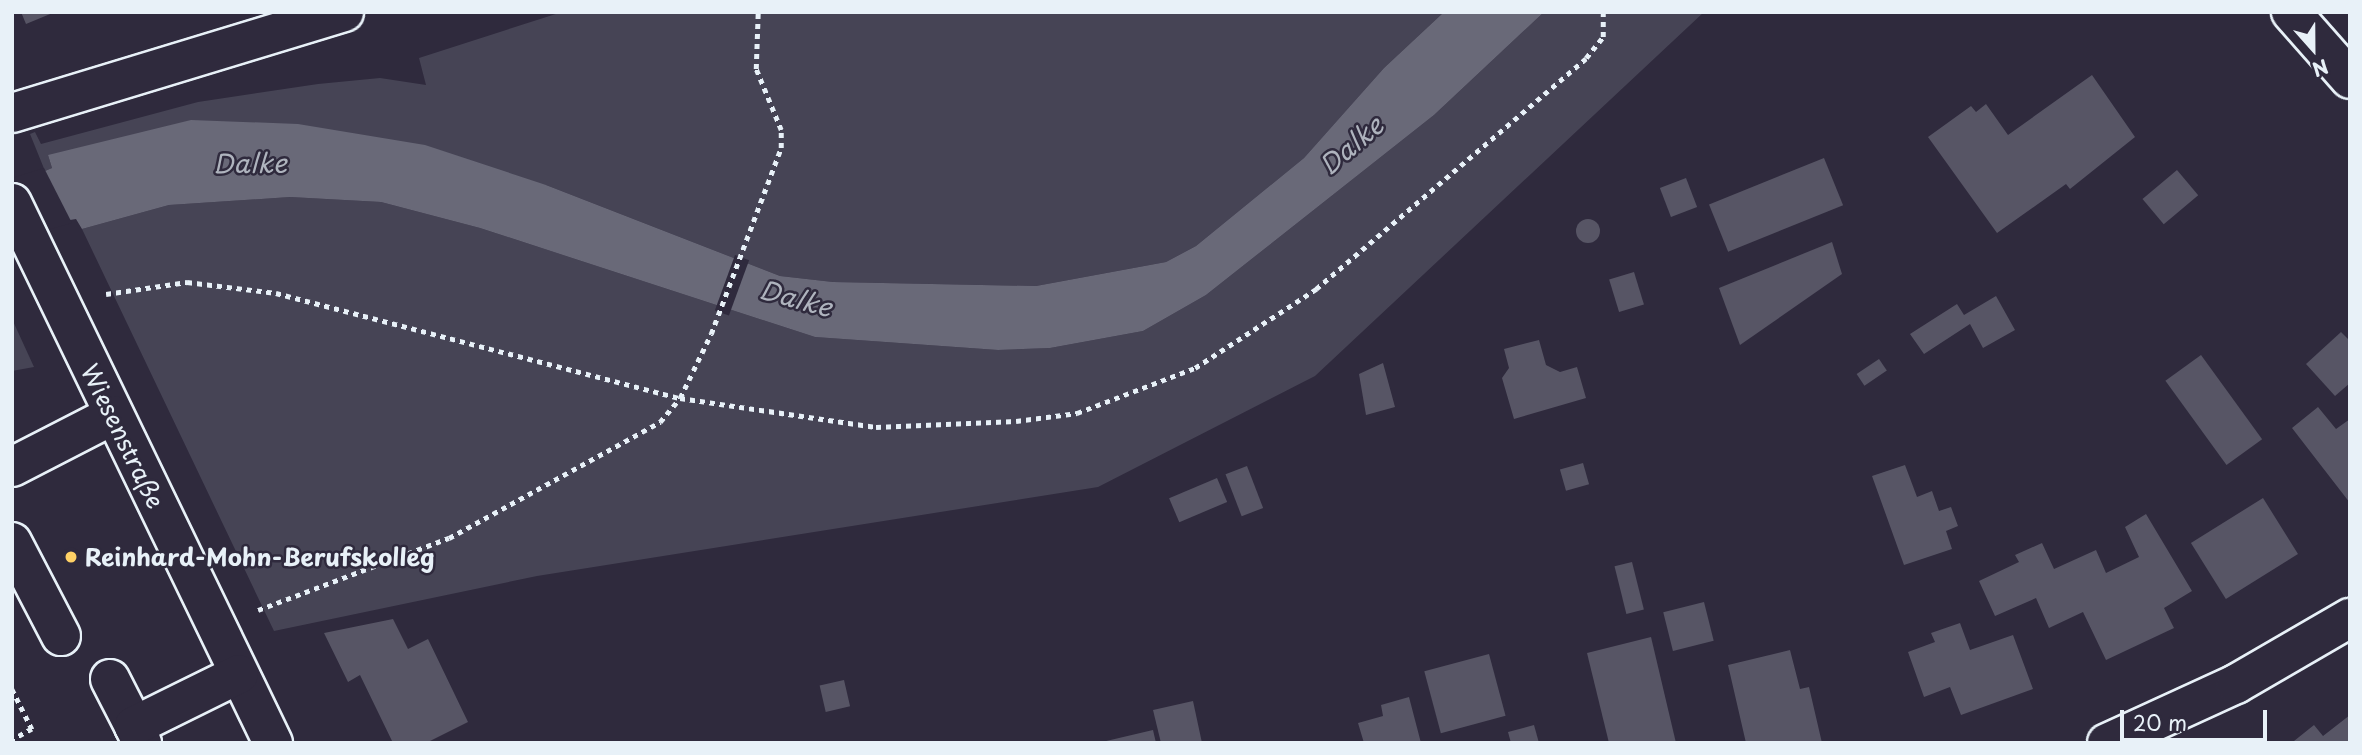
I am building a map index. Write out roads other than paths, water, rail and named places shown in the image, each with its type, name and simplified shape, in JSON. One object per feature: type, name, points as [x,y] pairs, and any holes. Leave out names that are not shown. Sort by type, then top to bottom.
[{"type":"street","points":[[12,113],[344,12]]},
{"type":"street","points":[[2291,12],[2350,79]]},
{"type":"street","name":"Wiesenstraße","points":[[12,204],[273,743]]},
{"type":"street","points":[[12,467],[113,415]]},
{"type":"street","points":[[12,542],[61,636]]},
{"type":"street","points":[[2107,743],[2236,684],[2350,618]]},
{"type":"street","points":[[110,679],[138,734],[239,674]]},
{"type":"water","name":"Dalke","points":[[1444,12],[1544,12],[1434,115],[1206,295],[1143,331],[1050,348],[998,350],[815,337],[480,228],[381,202],[290,197],[169,205],[82,229],[76,219],[12,237],[45,171],[52,168],[48,155],[191,120],[298,124],[425,145],[546,185],[780,276],[833,282],[1036,286],[1166,262],[1196,246],[1304,158],[1384,68]]},
{"type":"place","name":"Reinhard-Mohn-Berufskolleg","points":[[71,557]]}]
